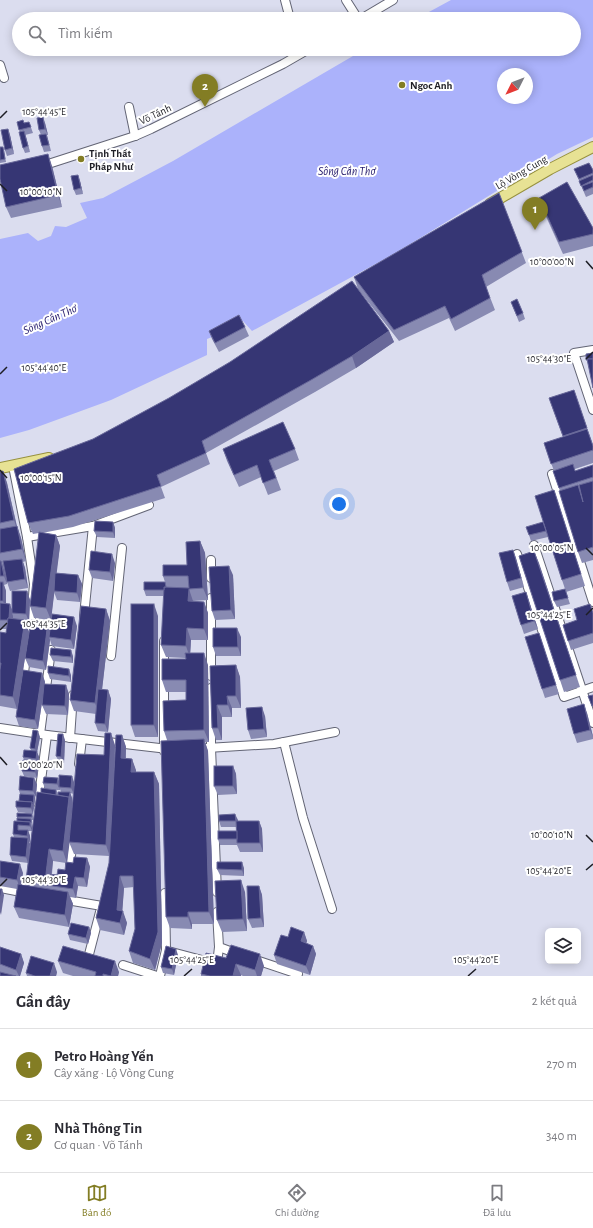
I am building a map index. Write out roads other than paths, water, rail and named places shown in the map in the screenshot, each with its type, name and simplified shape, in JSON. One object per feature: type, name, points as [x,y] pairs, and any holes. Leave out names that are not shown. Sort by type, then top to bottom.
[{"type":"main road","name":"Lộ Vòng Cung","points":[[478,211],[550,169],[593,147]]},
{"type":"main road","points":[[0,468],[59,455]]},
{"type":"street","points":[[284,0],[288,12]]},
{"type":"street","points":[[346,0],[355,12]]},
{"type":"street","points":[[372,12],[393,0]]},
{"type":"street","name":"Võ Tánh","points":[[30,169],[135,136],[269,71],[296,56]]},
{"type":"street","points":[[0,65],[4,78]]},
{"type":"street","points":[[129,107],[135,136]]},
{"type":"street","points":[[593,350],[574,353],[593,410]]},
{"type":"street","points":[[13,466],[28,537],[34,584],[30,631],[21,692]]},
{"type":"street","points":[[552,474],[564,498],[593,602]]},
{"type":"street","points":[[28,537],[93,526],[149,505]]},
{"type":"street","points":[[82,626],[87,611],[93,526]]},
{"type":"street","points":[[534,545],[593,723]]},
{"type":"street","points":[[111,656],[113,614],[122,548]]},
{"type":"street","points":[[517,554],[564,697],[593,687]]},
{"type":"street","points":[[166,950],[217,964],[219,948],[211,748],[212,560]]},
{"type":"street","points":[[164,631],[164,753]]},
{"type":"street","points":[[37,813],[51,650]]},
{"type":"street","points":[[70,738],[73,688]]},
{"type":"street","points":[[0,728],[17,726],[43,735],[82,739],[118,747],[164,753],[180,749]]},
{"type":"street","points":[[195,748],[284,742],[335,732]]},
{"type":"street","points":[[79,770],[82,739]]},
{"type":"street","points":[[284,742],[303,818],[332,909]]},
{"type":"street","points":[[70,864],[73,833]]},
{"type":"street","points":[[0,888],[30,894],[28,883]]},
{"type":"street","points":[[124,965],[158,976],[166,950],[165,888]]},
{"type":"street","points":[[49,897],[103,903],[87,962]]},
{"type":"street","points":[[219,948],[298,974],[297,976]]},
{"type":"water","name":"Sông Cần Thơ","points":[[451,0],[593,0],[593,137],[557,154],[394,254],[252,331],[243,321],[222,333],[207,339],[207,355],[111,400],[29,430],[0,438],[0,239],[28,233],[38,241],[51,236],[55,226],[66,227],[87,218],[80,203],[103,198],[173,161],[353,56],[581,56],[581,12],[429,12]]},
{"type":"place","name":"Ngoc Anh","points":[[402,85]]},
{"type":"place","name":"Nhà Thông Tin","points":[[205,107]]},
{"type":"place","name":"Tịnh Thất Pháp Như","points":[[81,159]]},
{"type":"place","name":"Petro Hoàng Yến","points":[[535,230]]}]
